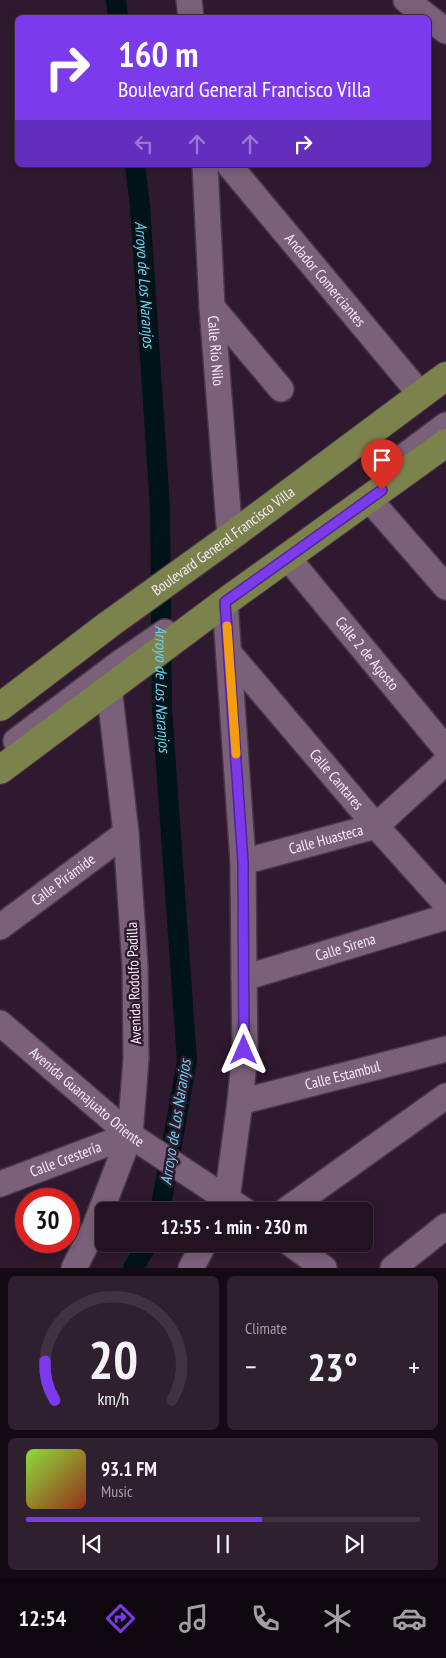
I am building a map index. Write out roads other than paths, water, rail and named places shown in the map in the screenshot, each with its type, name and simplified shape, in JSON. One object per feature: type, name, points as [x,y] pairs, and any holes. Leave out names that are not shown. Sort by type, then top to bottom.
[{"type":"main road","name":"Boulevard General Francisco Villa","points":[[0,708],[137,612],[326,464],[433,393],[446,376]]},
{"type":"main road","points":[[0,770],[109,687],[139,657],[225,602],[446,443]]},
{"type":"street","points":[[189,0],[191,15]]},
{"type":"street","points":[[406,0],[425,15]]},
{"type":"street","points":[[431,19],[446,31]]},
{"type":"street","name":"Calle Río Nilo","points":[[204,167],[212,307],[230,538]]},
{"type":"street","name":"Andador Comerciantes","points":[[231,167],[433,393]]},
{"type":"street","points":[[212,307],[281,389]]},
{"type":"street","points":[[170,587],[254,535],[433,393]]},
{"type":"street","points":[[174,633],[308,525],[352,495],[446,425]]},
{"type":"street","points":[[369,499],[446,587]]},
{"type":"street","name":"Calle 2 de Agosto","points":[[288,558],[446,749]]},
{"type":"street","points":[[225,602],[243,862],[244,1050],[231,1202]]},
{"type":"street","points":[[0,721],[137,612]]},
{"type":"street","name":"Calle Cantares","points":[[229,653],[376,826],[446,904]]},
{"type":"street","points":[[0,753],[139,657]]},
{"type":"street","name":"Avenida Rodolfo Padilla","points":[[74,1268],[94,1229],[130,1135],[136,1059],[135,966],[126,833],[109,687]]},
{"type":"street","name":"Calle Huasteca","points":[[243,862],[376,826],[446,762]]},
{"type":"street","name":"Calle Pirámide","points":[[0,927],[126,833]]},
{"type":"street","name":"Calle Sirena","points":[[244,978],[446,917]]},
{"type":"street","name":"Avenida Guanajuato Oriente","points":[[0,1023],[130,1135],[184,1171],[224,1202]]},
{"type":"street","name":"Calle Estambul","points":[[240,1102],[446,1049]]},
{"type":"street","points":[[298,1202],[446,1096]]},
{"type":"street","name":"Calle Crestería","points":[[0,1184],[130,1135]]},
{"type":"street","points":[[393,1268],[446,1226]]},
{"type":"street","points":[[191,1268],[200,1252]]},
{"type":"street","points":[[302,1252],[324,1268]]},
{"type":"waterway","name":"Arroyo de Los Naranjos","points":[[116,0],[118,15]]},
{"type":"waterway","name":"Arroyo de Los Naranjos","points":[[135,167],[140,206],[160,508],[162,709],[187,1061],[162,1202]]},
{"type":"waterway","name":"Arroyo de Los Naranjos","points":[[133,1268],[143,1252]]}]
